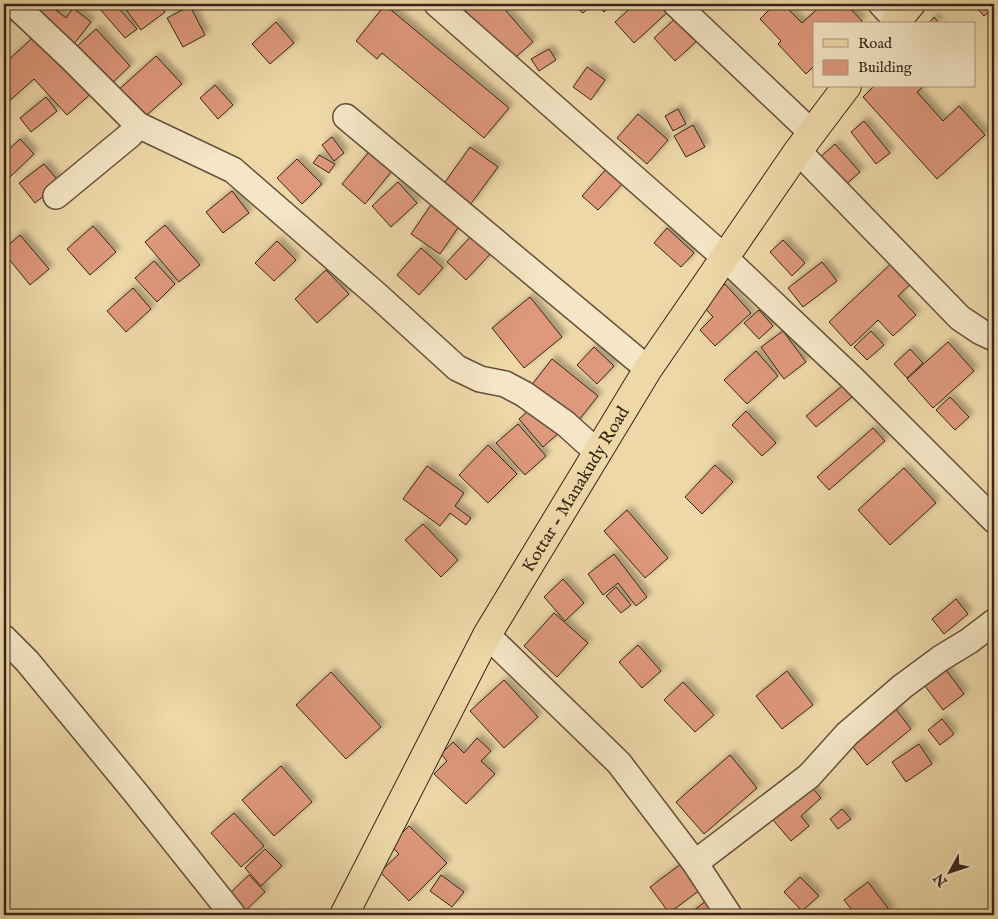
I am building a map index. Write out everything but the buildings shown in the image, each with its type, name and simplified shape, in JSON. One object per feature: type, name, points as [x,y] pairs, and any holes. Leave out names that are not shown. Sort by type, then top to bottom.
[{"type":"main road","name":"Kottar - Manakudy Road","points":[[344,915],[487,635],[648,369],[724,257],[846,88]]},
{"type":"street","points":[[14,4],[138,125],[233,170],[378,296],[457,368],[480,379],[505,384],[524,394],[566,424],[598,453]]},
{"type":"street","points":[[437,4],[724,257],[852,378],[994,520]]},
{"type":"street","points":[[676,4],[805,142],[960,318],[994,338]]},
{"type":"street","points":[[346,117],[648,369]]},
{"type":"street","points":[[56,196],[116,148],[138,125]]},
{"type":"street","points":[[695,862],[809,776],[847,734],[903,686],[941,658],[969,642],[994,622]]},
{"type":"street","points":[[487,635],[619,763],[695,862],[729,915]]},
{"type":"street","points":[[4,638],[33,668],[233,915]]}]
